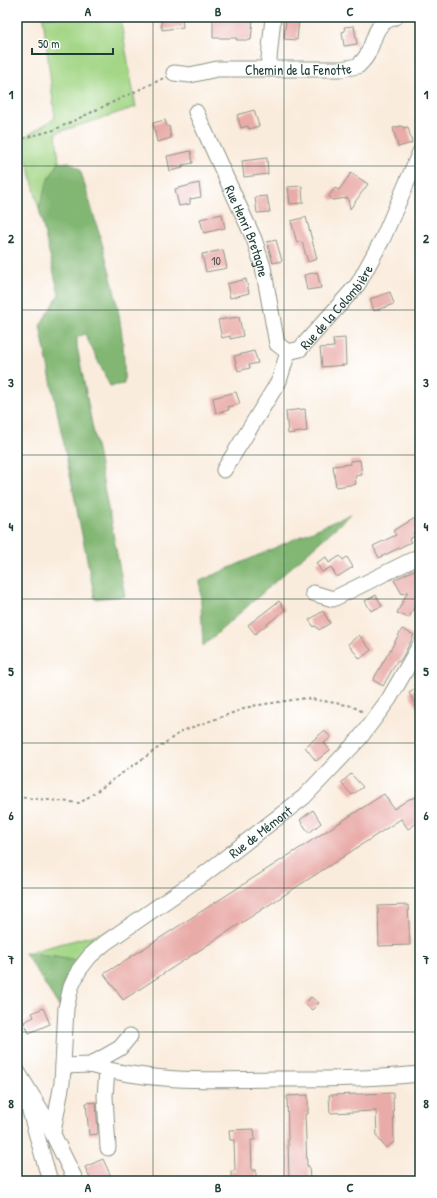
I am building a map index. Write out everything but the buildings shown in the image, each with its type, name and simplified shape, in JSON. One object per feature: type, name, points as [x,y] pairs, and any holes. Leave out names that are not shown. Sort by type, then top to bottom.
[{"type":"street","points":[[268,69],[273,17]]},
{"type":"street","name":"Chemin de la Fenotte","points":[[174,74],[190,75],[217,69],[341,69],[358,66],[368,54],[375,30],[387,20],[395,17]]},
{"type":"street","name":"Rue Henri Bretagne","points":[[196,112],[254,239],[263,267],[277,344],[288,352]]},
{"type":"street","name":"Rue de la Colombière","points":[[224,470],[279,380],[288,352],[300,348],[358,284],[383,238],[420,152]]},
{"type":"street","points":[[313,594],[333,599],[420,556]]},
{"type":"street","name":"Rue de Mémont","points":[[53,1132],[62,1083],[66,1008],[71,987],[79,970],[90,956],[105,943],[202,876],[304,797],[359,739],[389,699],[420,647]]},
{"type":"street","points":[[90,1066],[120,1048],[130,1036]]},
{"type":"street","points":[[63,1066],[90,1066],[144,1077],[210,1080],[318,1079],[420,1074]]},
{"type":"street","points":[[107,1070],[105,1096],[108,1148]]},
{"type":"street","points":[[18,1073],[38,1118],[49,1180],[61,1177],[76,1180]]},
{"type":"street","points":[[38,1118],[62,1083]]},
{"type":"street","points":[[38,1118],[53,1132],[76,1180]]},
{"type":"path","points":[[17,140],[54,130],[174,74]]},
{"type":"path","points":[[17,797],[80,803],[182,731],[252,706],[306,698],[352,706],[374,718]]},
{"type":"green space","points":[[43,17],[120,17],[136,107],[56,133],[59,163],[48,180],[39,209],[22,139],[55,118]]},
{"type":"green space","points":[[69,162],[80,169],[104,249],[117,302],[124,357],[124,384],[110,386],[85,334],[77,337],[77,346],[125,596],[95,599],[40,326],[59,295],[39,209],[48,180],[59,163]]},
{"type":"green space","points":[[351,514],[203,646],[200,581]]},
{"type":"green space","points":[[114,930],[76,960],[25,953]]},
{"type":"green space","points":[[25,953],[76,960],[66,977],[60,1008]]}]
